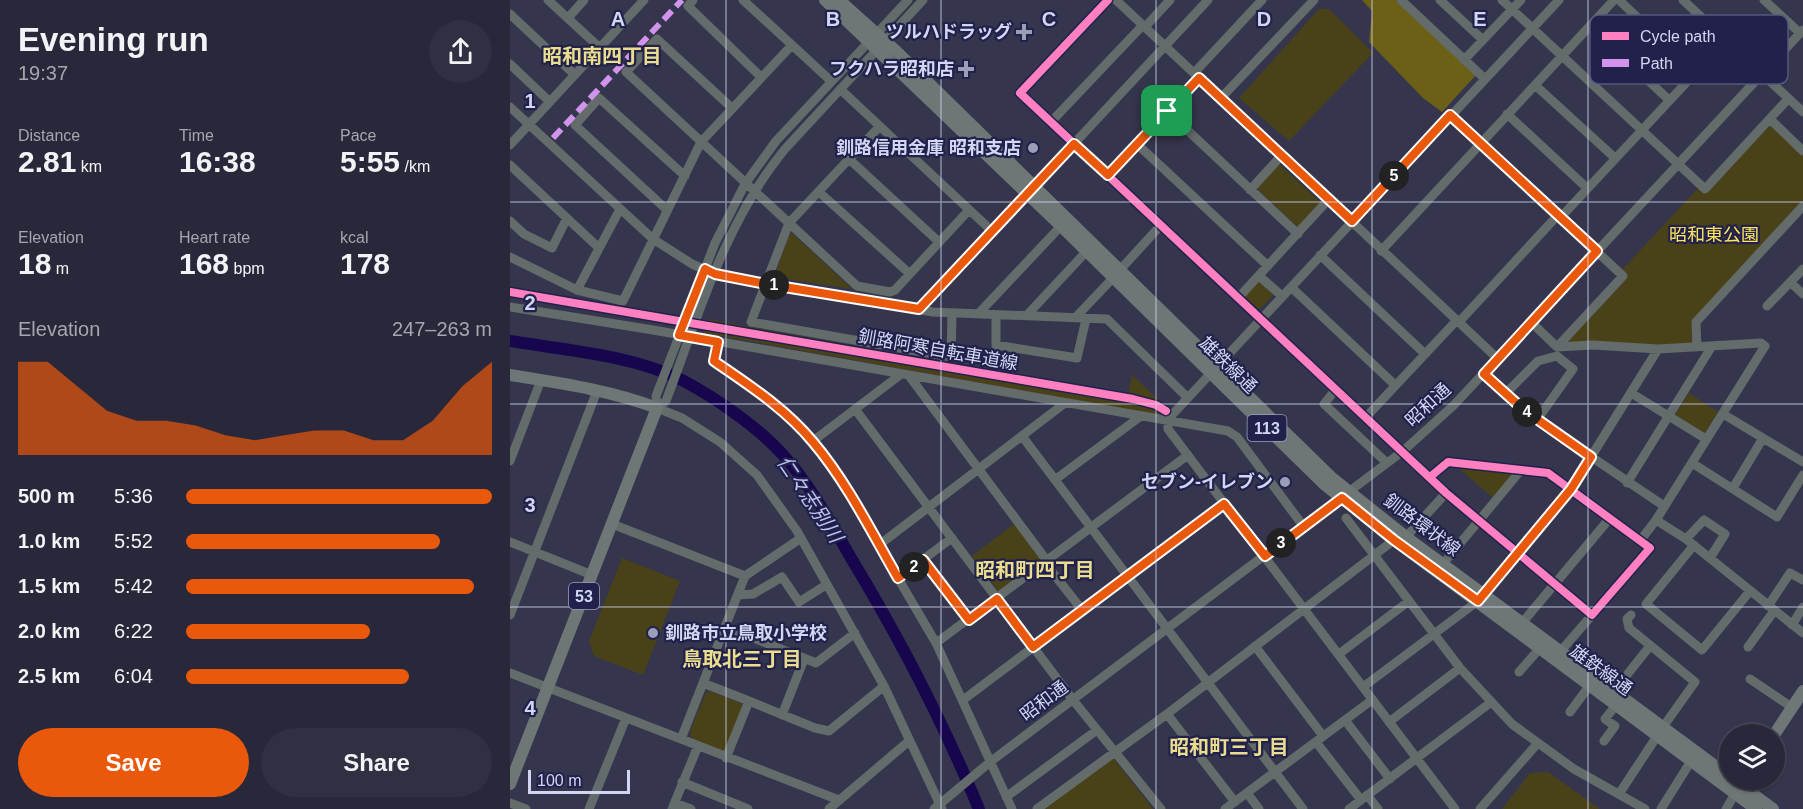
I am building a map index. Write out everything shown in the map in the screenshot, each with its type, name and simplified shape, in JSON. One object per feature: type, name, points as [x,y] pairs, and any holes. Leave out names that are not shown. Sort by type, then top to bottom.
[{"type":"main road","name":"雄鉄線通","points":[[825,0],[876,41]]},
{"type":"main road","name":"雄鉄線通","points":[[839,0],[876,41],[1214,370],[1324,484],[1346,495],[1590,685],[1660,731],[1691,762],[1719,775]]},
{"type":"main road","name":"雄鉄線通","points":[[1030,191],[1086,252],[1116,274]]},
{"type":"main road","points":[[510,375],[660,402]]},
{"type":"main road","name":"53","points":[[510,784],[627,481],[660,402]]},
{"type":"main road","name":"釧路環状線","points":[[1400,539],[1443,564],[1481,598],[1522,623],[1614,691],[1660,731],[1719,770]]},
{"type":"main road","points":[[1782,724],[1803,691]]},
{"type":"main road","name":"雄鉄線通","points":[[1743,790],[1755,804]]},
{"type":"main road","name":"113","points":[[1755,804],[1773,809]]},
{"type":"street","points":[[548,0],[600,48]]},
{"type":"street","points":[[568,18],[584,0]]},
{"type":"street","points":[[510,145],[644,0]]},
{"type":"street","points":[[693,0],[687,6],[761,77]]},
{"type":"street","points":[[744,0],[831,81]]},
{"type":"street","points":[[660,402],[685,352],[727,242],[754,193],[785,149],[840,89],[908,0]]},
{"type":"street","points":[[660,402],[679,335],[723,226],[745,184],[776,141],[831,81],[923,0]]},
{"type":"street","points":[[1108,0],[1020,93],[1446,493],[1592,615]]},
{"type":"street","points":[[1116,0],[1498,359]]},
{"type":"street","points":[[1154,0],[1162,8]]},
{"type":"street","points":[[1051,122],[1170,0]]},
{"type":"street","points":[[919,309],[1208,0]]},
{"type":"street","points":[[1108,175],[1167,111],[1262,0]]},
{"type":"street","points":[[1221,99],[1314,0]]},
{"type":"street","points":[[1401,0],[1484,78]]},
{"type":"street","points":[[1440,0],[1483,40]]},
{"type":"street","points":[[1502,0],[1590,82]]},
{"type":"street","points":[[1464,60],[1521,0]]},
{"type":"street","points":[[1455,809],[1168,429],[1168,421],[1558,0]]},
{"type":"street","points":[[1600,15],[1614,0]]},
{"type":"street","points":[[1619,0],[1635,15]]},
{"type":"street","points":[[1683,0],[1699,15]]},
{"type":"street","points":[[1764,0],[1782,15]]},
{"type":"street","points":[[510,14],[575,75]]},
{"type":"street","points":[[1788,20],[1801,31]]},
{"type":"street","points":[[1381,251],[1590,26]]},
{"type":"street","name":"昭和通","points":[[1788,45],[1801,31]]},
{"type":"street","points":[[732,108],[657,39],[626,72],[856,286],[890,292],[895,290],[969,210]]},
{"type":"street","points":[[510,257],[577,290],[623,301],[701,142],[792,45]]},
{"type":"street","points":[[510,64],[550,102]]},
{"type":"street","points":[[1592,84],[1705,189],[1788,99]]},
{"type":"street","points":[[1652,84],[1669,100]]},
{"type":"street","points":[[1366,417],[1684,84]]},
{"type":"street","name":"昭和通","points":[[940,805],[988,764],[1403,451],[1484,374],[1752,84]]},
{"type":"street","points":[[1772,84],[1803,112]]},
{"type":"street","points":[[1535,85],[1615,158]]},
{"type":"street","points":[[840,89],[992,231]]},
{"type":"street","points":[[667,210],[575,124],[599,98],[685,176]]},
{"type":"street","points":[[510,107],[653,239],[692,264],[715,274],[952,314],[1107,319],[1188,398]]},
{"type":"street","points":[[1167,111],[1298,234]]},
{"type":"street","points":[[1507,114],[1587,188]]},
{"type":"street","points":[[1450,115],[1623,276],[1557,347]]},
{"type":"street","points":[[1770,119],[1803,151]]},
{"type":"street","points":[[879,127],[789,224],[751,322],[951,357],[952,314]]},
{"type":"street","points":[[1137,144],[1269,266]]},
{"type":"street","points":[[1250,190],[1282,155]]},
{"type":"street","points":[[849,159],[939,242]]},
{"type":"street","points":[[510,165],[599,248]]},
{"type":"street","points":[[819,192],[910,274]]},
{"type":"street","points":[[1239,297],[1329,199]]},
{"type":"street","points":[[1697,347],[1696,322],[1803,206]]},
{"type":"street","points":[[577,290],[620,209]]},
{"type":"street","points":[[510,221],[524,234],[552,248],[567,218]]},
{"type":"street","points":[[1075,318],[1161,225]]},
{"type":"street","points":[[978,314],[1060,226]]},
{"type":"street","points":[[1027,315],[1086,252]]},
{"type":"street","points":[[1320,255],[1425,354]]},
{"type":"street","points":[[1767,306],[1803,269]]},
{"type":"street","points":[[1259,276],[1282,296]]},
{"type":"street","points":[[1790,282],[1803,294]]},
{"type":"street","points":[[1291,287],[1395,385]]},
{"type":"street","points":[[510,307],[1228,431],[1237,437],[1304,527]]},
{"type":"street","points":[[996,315],[996,345],[1077,358],[1086,319]]},
{"type":"street","points":[[1531,322],[1557,347],[1593,345],[1658,349],[1761,343],[1766,346],[1656,520],[1640,541]]},
{"type":"street","points":[[718,342],[714,361],[771,401],[813,441],[838,476],[936,643],[963,700],[988,764],[1012,809]]},
{"type":"street","points":[[1627,483],[1712,346]]},
{"type":"street","points":[[1363,687],[1481,598],[1571,489],[1658,349]]},
{"type":"street","points":[[1505,394],[1538,361],[1557,356],[1573,369],[1537,420]]},
{"type":"street","points":[[1484,374],[1537,420],[1627,483],[1665,506]]},
{"type":"street","points":[[813,441],[855,409],[905,376]]},
{"type":"street","points":[[905,376],[1083,611]]},
{"type":"street","points":[[510,461],[541,380]]},
{"type":"street","points":[[1336,389],[1324,404],[1387,463]]},
{"type":"street","points":[[510,615],[597,391]]},
{"type":"street","points":[[1631,393],[1706,439]]},
{"type":"street","points":[[660,402],[710,435],[757,475],[801,538],[884,686],[940,805]]},
{"type":"street","points":[[879,544],[1065,403]]},
{"type":"street","points":[[855,409],[1073,700],[1161,809]]},
{"type":"street","points":[[1723,414],[1803,462]]},
{"type":"street","points":[[1056,479],[1141,416]]},
{"type":"street","points":[[1022,436],[1303,809]]},
{"type":"street","points":[[1733,488],[1763,438]]},
{"type":"street","points":[[936,643],[1188,455]]},
{"type":"street","points":[[1430,477],[1448,462],[1548,473],[1650,548],[1560,652]]},
{"type":"street","points":[[1692,463],[1777,516],[1803,475]]},
{"type":"street","points":[[1443,564],[1521,470]]},
{"type":"street","points":[[1037,809],[1167,714],[1304,608],[1400,539],[1446,493]]},
{"type":"street","points":[[963,700],[1224,504]]},
{"type":"street","points":[[1346,518],[1434,635],[1490,703],[1537,744],[1574,769],[1645,809]]},
{"type":"street","points":[[1522,623],[1611,518]]},
{"type":"street","points":[[1656,520],[1690,542],[1803,633]]},
{"type":"street","points":[[1710,558],[1725,534],[1704,520],[1646,604],[1702,650],[1750,591]]},
{"type":"street","points":[[612,524],[745,576]]},
{"type":"street","points":[[681,740],[745,576],[801,538]]},
{"type":"street","points":[[898,578],[951,538]]},
{"type":"street","points":[[510,542],[592,575]]},
{"type":"street","points":[[923,560],[969,620]]},
{"type":"street","points":[[1748,647],[1790,573],[1803,580]]},
{"type":"street","points":[[738,595],[753,594],[782,577],[799,602],[826,585]]},
{"type":"street","points":[[1339,654],[1409,602]]},
{"type":"street","points":[[1792,625],[1803,607]]},
{"type":"street","points":[[1619,794],[1695,682],[1629,628],[1627,619],[1631,615]]},
{"type":"street","points":[[726,627],[816,663],[855,633]]},
{"type":"street","points":[[1255,646],[1319,739],[1364,798],[1378,809]]},
{"type":"street","points":[[1614,691],[1650,646]]},
{"type":"street","points":[[1519,672],[1540,648]]},
{"type":"street","points":[[782,715],[804,659]]},
{"type":"street","points":[[1389,722],[1460,668]]},
{"type":"street","points":[[510,673],[839,800]]},
{"type":"street","points":[[1750,679],[1793,708]]},
{"type":"street","points":[[703,683],[815,728],[829,731],[884,686]]},
{"type":"street","points":[[1570,712],[1590,685]]},
{"type":"street","points":[[1225,809],[1372,700]]},
{"type":"street","points":[[726,758],[750,701]]},
{"type":"street","points":[[1349,809],[1490,703]]},
{"type":"street","points":[[1604,741],[1615,726],[1605,719],[1617,704]]},
{"type":"street","points":[[1167,714],[1234,802]]},
{"type":"street","points":[[590,809],[626,718]]},
{"type":"street","points":[[1345,720],[1389,779]]},
{"type":"street","points":[[1006,797],[1098,730]]},
{"type":"street","points":[[829,809],[909,741]]},
{"type":"street","points":[[1480,809],[1537,744]]},
{"type":"street","points":[[691,809],[674,806],[698,746]]},
{"type":"street","points":[[1660,809],[1691,762]]},
{"type":"street","points":[[682,782],[748,809]]},
{"type":"street","points":[[1726,809],[1736,790]]},
{"type":"street","points":[[1247,793],[1259,809]]},
{"type":"street","points":[[510,803],[526,809]]},
{"type":"green space","points":[[1319,9],[1329,9],[1373,53],[1289,141],[1239,98]]},
{"type":"green space","name":"昭和東公園","points":[[1770,122],[1803,154],[1803,202],[1693,320],[1694,344],[1658,346],[1570,343],[1568,339],[1621,271],[1699,187],[1704,192]]},
{"type":"green space","points":[[1279,164],[1321,203],[1298,227],[1256,188]]},
{"type":"green space","points":[[790,233],[793,234],[852,289],[774,277]]},
{"type":"green space","points":[[1261,280],[1275,293],[1261,308],[1255,308],[1244,297]]},
{"type":"green space","points":[[708,319],[1128,395],[1132,375],[1165,406],[1158,415],[704,333]]},
{"type":"green space","points":[[1689,393],[1718,412],[1704,434],[1675,415]]},
{"type":"green space","points":[[1457,467],[1510,472],[1512,478],[1492,497]]},
{"type":"green space","points":[[1015,523],[1042,559],[999,592],[972,556]]},
{"type":"green space","points":[[622,558],[680,581],[643,675],[594,656],[589,641]]},
{"type":"green space","points":[[710,691],[745,705],[725,753],[692,739],[690,731],[706,693]]},
{"type":"green space","points":[[1110,759],[1114,759],[1153,809],[1043,809]]},
{"type":"green space","points":[[1548,772],[1600,809],[1502,809],[1530,773]]},
{"type":"shaded area","points":[[1362,0],[1397,0],[1476,75],[1442,112],[1423,98],[1369,42],[1372,11]]},
{"type":"waterway","name":"仁々志別川","points":[[510,341],[598,354],[663,372],[709,395],[774,445],[812,492],[887,619],[936,713],[979,809]]},
{"type":"marked path","points":[[553,138],[682,0]]},
{"type":"cycle path","points":[[1108,0],[1020,93],[1446,493],[1592,615],[1650,548],[1548,473],[1448,462],[1430,477]]},
{"type":"cycle path","name":"釧路阿寒自転車道線","points":[[510,292],[1133,399],[1156,405],[1166,411]]},
{"type":"place","name":"ツルハドラッグ","points":[[1024,32]]},
{"type":"place","name":"フクハラ昭和店","points":[[966,69]]},
{"type":"place","name":"釧路信用金庫 昭和支店","points":[[1033,148]]},
{"type":"place","name":"セブン-イレブン","points":[[1285,482]]},
{"type":"place","name":"釧路市立鳥取小学校","points":[[653,633]]},
{"type":"district","name":"昭和南四丁目","points":[[602,56]]},
{"type":"district","name":"昭和町四丁目","points":[[1035,570]]},
{"type":"district","name":"鳥取北三丁目","points":[[742,659]]},
{"type":"district","name":"昭和町三丁目","points":[[1229,747]]},
{"type":"route","points":[[1199,78],[1352,221],[1450,115],[1597,251],[1484,374],[1524,410],[1591,457],[1571,489],[1478,601],[1394,540],[1342,498],[1265,556],[1224,504],[1033,647],[997,599],[969,620],[923,560],[898,578],[838,476],[813,441],[771,401],[714,361],[718,342],[679,335],[705,269],[715,274],[766,284],[919,309],[1074,144],[1108,175],[1167,111],[1199,78]]}]
